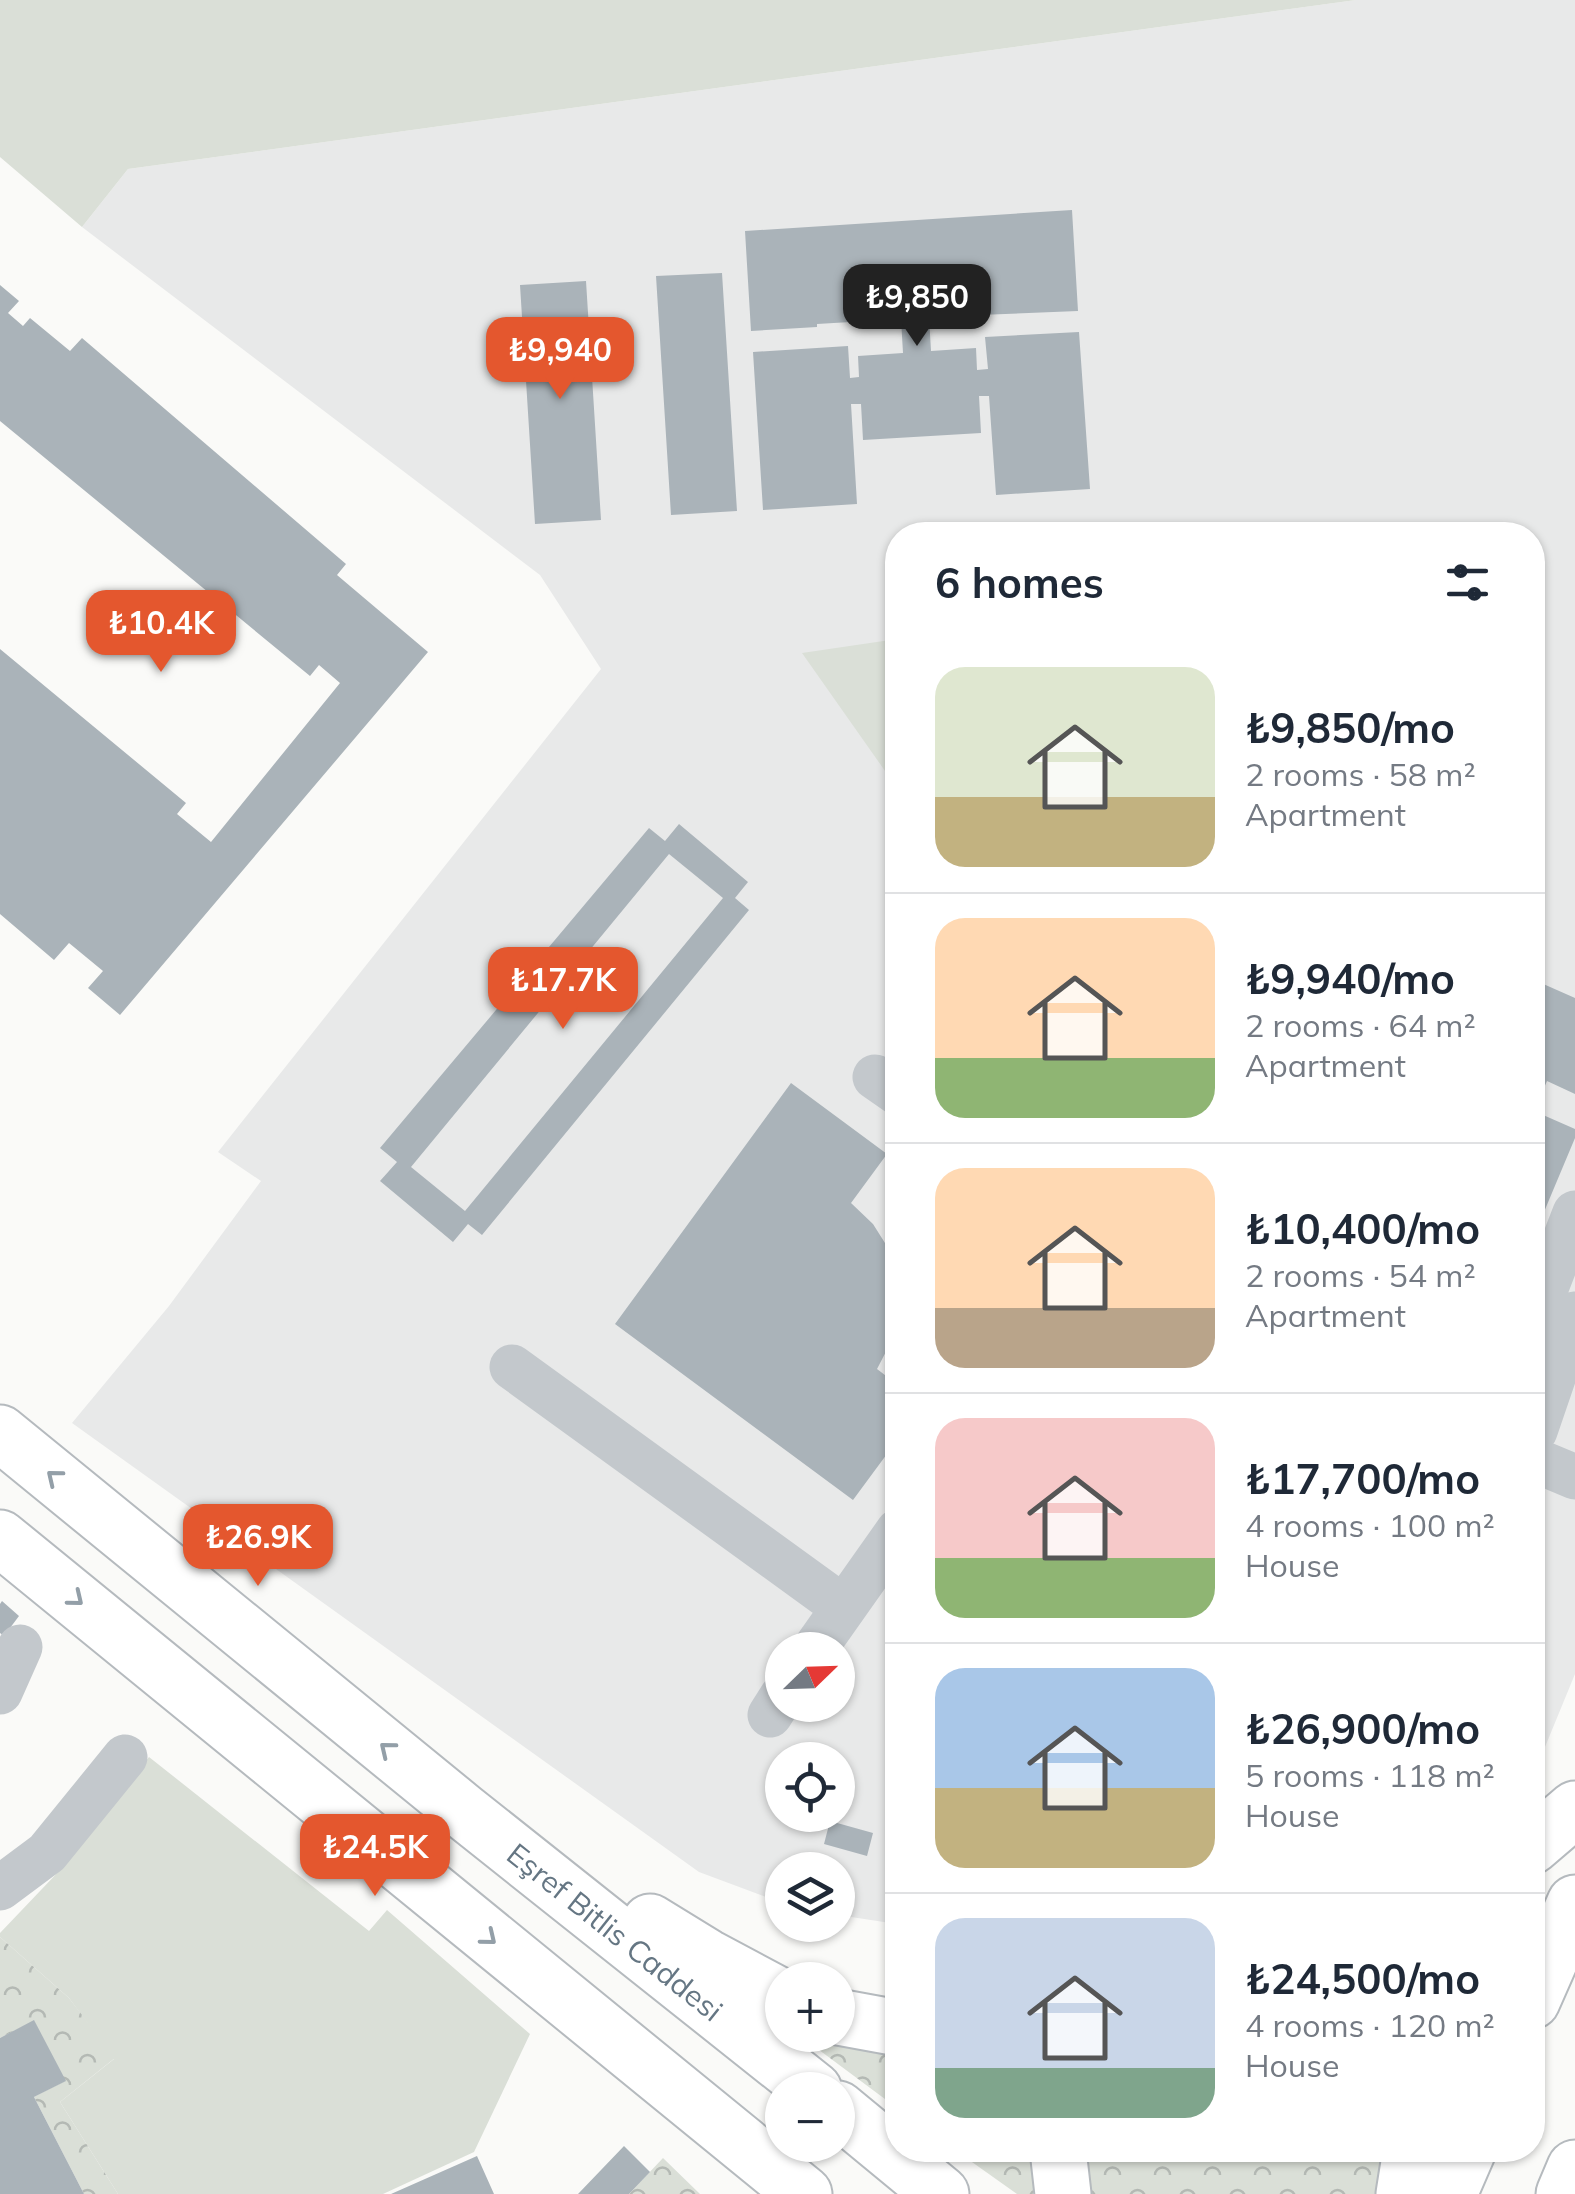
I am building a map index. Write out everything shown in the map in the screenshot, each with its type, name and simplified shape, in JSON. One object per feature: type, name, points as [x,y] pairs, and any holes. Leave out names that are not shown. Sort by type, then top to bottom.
[{"type":"main road","name":"Eşref Bitlis Caddesi","points":[[4,1445],[791,2072]]},
{"type":"main road","points":[[0,1538],[804,2194]]},
{"type":"main road","points":[[1545,1835],[1575,1809]]},
{"type":"main road","points":[[463,1811],[765,1988]]},
{"type":"main road","points":[[1545,1970],[1575,1902]]},
{"type":"main road","points":[[546,1985],[742,2194]]},
{"type":"main road","points":[[855,2020],[885,2026]]},
{"type":"main road","points":[[855,2124],[885,2148]]},
{"type":"main road","points":[[902,2162],[942,2194]]},
{"type":"main road","points":[[1060,2162],[1064,2194]]},
{"type":"main road","points":[[1404,2194],[1409,2162]]},
{"type":"main road","points":[[1449,2194],[1463,2162]]},
{"type":"main road","points":[[1564,2194],[1575,2168]]},
{"type":"lane","points":[[1545,1291],[1575,1214]]},
{"type":"lane","points":[[1545,1437],[1575,1314]]},
{"type":"lane","points":[[512,1366],[843,1607]]},
{"type":"lane","points":[[1545,1442],[1575,1477]]},
{"type":"lane","points":[[826,1632],[885,1549]]},
{"type":"lane","points":[[0,1692],[20,1647]]},
{"type":"lane","points":[[0,1888],[47,1854],[125,1757]]},
{"type":"shaded area","points":[[1356,0],[1575,0],[1575,1674],[1545,1747],[1545,522],[885,522],[885,1922],[855,1918],[855,1852],[765,1852],[765,1897],[699,1872],[72,1423],[169,1306],[261,1181],[218,1152],[601,669],[540,575],[82,227],[128,169]]},
{"type":"green space","points":[[0,0],[1356,0],[128,169],[82,227],[0,157]]},
{"type":"green space","points":[[885,641],[885,771],[802,653]]},
{"type":"green space","points":[[149,1757],[369,1931],[387,1910],[530,2034],[474,2152],[383,2194],[118,2194],[60,2102],[114,2059],[69,1998],[0,1933],[61,1869]]},
{"type":"green space","points":[[0,1937],[69,1998],[115,2058],[60,2102],[118,2194],[84,2194],[34,2097],[65,2081],[34,2021],[0,2038]]},
{"type":"green space","points":[[855,2047],[885,2052],[885,2099],[855,2077],[855,2072],[849,2072],[822,2052],[855,2052]]},
{"type":"green space","points":[[663,2158],[700,2194],[629,2194]]},
{"type":"green space","points":[[972,2162],[1040,2162],[1044,2194],[1017,2194]]},
{"type":"green space","points":[[1083,2162],[1384,2162],[1380,2194],[1089,2194]]},
{"type":"building","points":[[1072,210],[1078,311],[929,317],[931,351],[976,348],[977,370],[988,369],[985,337],[1079,332],[1090,489],[996,495],[989,396],[979,396],[981,433],[863,440],[861,404],[851,404],[857,504],[763,510],[753,352],[848,346],[850,378],[859,377],[858,356],[903,353],[901,319],[751,331],[745,231]]},
{"type":"building","points":[[722,273],[737,511],[671,515],[656,276]]},
{"type":"building","points":[[586,281],[601,520],[535,524],[520,285]]},
{"type":"building","points":[[0,285],[19,301],[8,313],[23,326],[30,318],[70,351],[82,338],[346,564],[337,575],[428,652],[120,1015],[88,988],[103,971],[69,943],[54,960],[0,914],[0,649],[186,803],[177,814],[211,842],[340,683],[319,665],[310,676],[0,421]]},
{"type":"building","points":[[679,824],[748,882],[735,898],[749,910],[482,1235],[468,1224],[453,1242],[380,1181],[397,1162],[380,1148],[649,828],[665,841]],"holes":[[[669,854],[723,898],[465,1211],[411,1167]]]},
{"type":"building","points":[[1545,985],[1575,998],[1575,1094],[1547,1081],[1545,1086]]},
{"type":"building","points":[[791,1083],[885,1153],[851,1203],[873,1224],[885,1243],[885,1354],[877,1369],[885,1375],[885,1457],[853,1500],[615,1324]]},
{"type":"building","points":[[1545,1116],[1575,1129],[1575,1138],[1545,1210]]},
{"type":"building","points":[[2,1601],[19,1616],[4,1636],[0,1633]]},
{"type":"building","points":[[855,1828],[873,1833],[867,1856],[824,1844],[827,1832],[855,1832]]},
{"type":"building","points":[[34,2020],[66,2081],[34,2097],[84,2194],[0,2194],[0,2038]]},
{"type":"building","points":[[624,2146],[650,2172],[629,2194],[578,2194]]},
{"type":"building","points":[[477,2156],[494,2194],[391,2194]]}]
